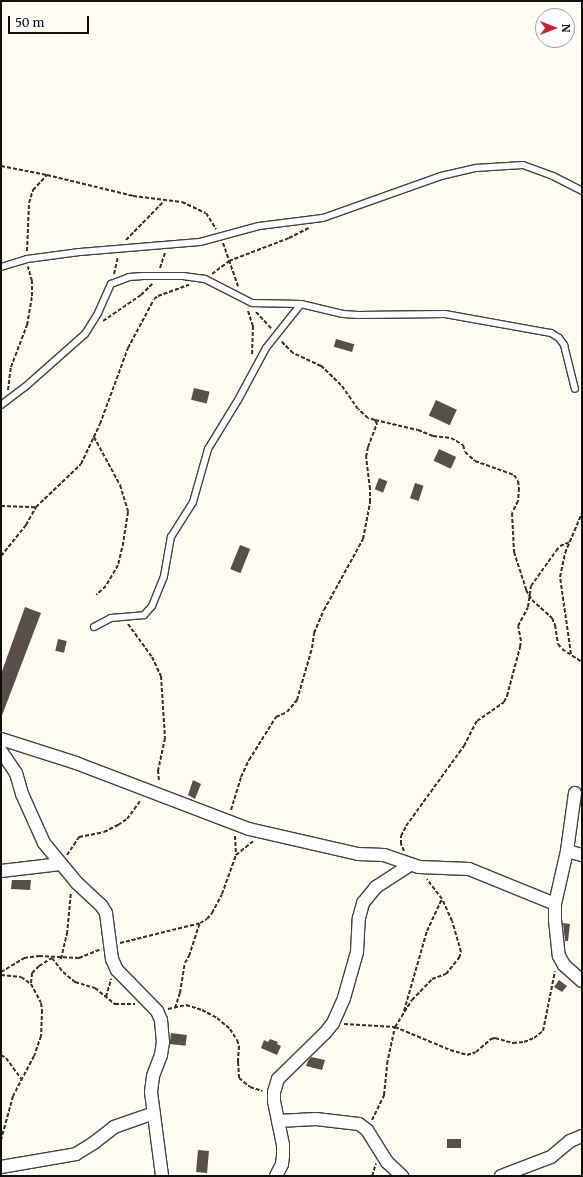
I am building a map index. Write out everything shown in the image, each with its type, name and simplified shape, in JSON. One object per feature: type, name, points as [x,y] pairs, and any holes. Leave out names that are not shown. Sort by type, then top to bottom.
[{"type":"street","points":[[1,739],[76,763],[230,822],[262,832],[358,854],[384,855],[410,865],[430,868],[469,868],[555,904]]},
{"type":"street","points":[[1,751],[16,773],[22,794],[44,843],[65,869],[101,905],[106,913],[112,959],[117,970],[155,1009],[161,1020],[163,1042],[161,1055],[152,1076],[151,1092],[160,1149],[162,1176]]},
{"type":"street","points":[[575,793],[567,851],[555,904],[559,956],[570,971],[582,981]]},
{"type":"street","points":[[567,851],[582,855]]},
{"type":"street","points":[[276,1176],[282,1164],[283,1156],[283,1144],[274,1092],[278,1079],[325,1033],[333,1023],[344,998],[357,952],[359,918],[363,903],[376,887],[410,865]]},
{"type":"street","points":[[1,871],[65,869]]},
{"type":"street","points":[[1,1167],[76,1154],[95,1142],[114,1127],[154,1113]]},
{"type":"street","points":[[278,1121],[316,1119],[353,1122],[367,1130],[387,1162],[402,1176]]},
{"type":"street","points":[[501,1176],[551,1157],[570,1141],[582,1136]]},
{"type":"lane","points":[[1,267],[27,260],[121,249],[166,246],[221,237],[259,226],[323,218],[440,176],[495,165],[523,165],[537,169],[582,192]]},
{"type":"lane","points":[[1,405],[84,334],[98,313],[111,284],[129,277],[158,276],[183,276],[205,279],[246,301],[262,304],[301,304],[351,315],[445,314],[551,333],[559,338],[564,345],[575,389]]},
{"type":"lane","points":[[94,627],[111,618],[144,615],[152,606],[162,581],[172,537],[194,502],[208,449],[238,400],[266,348],[301,304]]},
{"type":"path","points":[[1,166],[47,175],[97,189],[164,201],[182,202],[197,207],[206,213],[221,237],[229,261],[246,301],[252,326],[251,361]]},
{"type":"path","points":[[9,399],[8,382],[11,367],[27,325],[32,296],[32,281],[27,260],[27,224],[29,203],[33,190],[47,175]]},
{"type":"path","points":[[111,284],[121,249],[132,233],[164,201]]},
{"type":"path","points":[[1,556],[26,525],[36,507],[76,471],[94,437],[107,407],[128,348],[154,300],[158,296],[205,279],[229,261],[289,238],[308,229],[323,218]]},
{"type":"path","points":[[102,322],[141,295],[158,276],[166,246]]},
{"type":"path","points":[[246,301],[293,353],[321,366],[341,385],[358,409],[368,418],[418,430],[433,436],[451,438],[462,445],[465,452],[475,461],[514,475],[518,481],[519,488],[519,495],[512,513],[511,522],[514,552],[529,596],[552,618],[555,625],[558,644],[562,649],[582,662]]},
{"type":"path","points":[[1,974],[24,958],[39,956],[61,959],[79,958],[110,945],[200,923],[212,913],[227,881],[236,854],[230,822],[241,777],[249,760],[276,717],[287,712],[296,700],[318,624],[362,539],[371,495],[366,457],[368,447],[377,424],[375,420]]},
{"type":"path","points":[[94,437],[120,485],[128,512],[118,565],[106,586],[96,594]]},
{"type":"path","points":[[1,506],[36,507]]},
{"type":"path","points":[[571,654],[560,577],[561,566],[582,513]]},
{"type":"path","points":[[410,865],[401,844],[401,836],[406,826],[464,746],[477,721],[504,702],[507,696],[520,647],[518,626],[528,606],[533,582],[556,550],[570,542]]},
{"type":"path","points":[[124,617],[152,657],[161,676],[165,738],[158,770],[159,783]]},
{"type":"path","points":[[61,959],[67,934],[71,901],[65,869],[79,837],[104,832],[127,819],[139,804],[146,790]]},
{"type":"path","points":[[236,854],[262,832]]},
{"type":"path","points":[[367,1130],[384,1095],[387,1064],[395,1027],[412,1000],[432,979],[446,974],[461,952],[452,921],[442,899],[435,887],[424,877]]},
{"type":"path","points":[[403,1014],[427,931],[442,899]]},
{"type":"path","points":[[175,1008],[180,993],[185,963],[189,956],[200,923]]},
{"type":"path","points":[[333,1023],[395,1027],[450,1050],[467,1055],[476,1052],[491,1039],[495,1038],[513,1043],[524,1042],[540,1035],[545,1025],[552,982],[559,956]]},
{"type":"path","points":[[52,958],[63,972],[75,982],[95,988],[115,1004],[135,1004],[155,1009],[175,1008],[186,1005],[202,1010],[217,1018],[230,1029],[238,1040],[238,1073],[242,1082],[254,1090],[274,1092]]},
{"type":"path","points":[[31,984],[32,973],[39,966],[52,958]]},
{"type":"path","points":[[1,974],[21,977],[31,984],[41,1003],[40,1036],[34,1056],[21,1079],[6,1118],[1,1140]]},
{"type":"path","points":[[1,1055],[6,1058],[21,1079]]},
{"type":"building","points":[[336,339],[354,344],[352,352],[334,347]]},
{"type":"building","points":[[194,388],[210,392],[207,404],[191,400]]},
{"type":"building","points":[[436,400],[457,410],[450,425],[429,415]]},
{"type":"building","points":[[439,449],[456,457],[451,469],[434,461]]},
{"type":"building","points":[[379,478],[387,481],[383,492],[375,489]]},
{"type":"building","points":[[415,483],[424,486],[419,501],[410,498]]},
{"type":"building","points":[[240,545],[250,549],[240,573],[230,569]]},
{"type":"building","points":[[25,607],[41,613],[1,718],[1,674]]},
{"type":"building","points":[[58,639],[67,641],[64,653],[55,651]]},
{"type":"building","points":[[193,780],[201,784],[195,799],[188,795]]},
{"type":"building","points":[[12,880],[31,880],[30,890],[11,889]]},
{"type":"building","points":[[563,923],[570,924],[568,941],[565,941]]},
{"type":"building","points":[[559,980],[567,986],[562,992],[554,987]]},
{"type":"building","points":[[171,1033],[187,1035],[186,1046],[170,1044]]},
{"type":"building","points":[[270,1039],[278,1042],[277,1044],[281,1046],[277,1055],[261,1048],[264,1040],[268,1042]]},
{"type":"building","points":[[311,1057],[325,1060],[322,1070],[306,1066]]},
{"type":"building","points":[[447,1139],[461,1139],[461,1148],[447,1148]]},
{"type":"building","points":[[198,1150],[209,1151],[207,1173],[196,1172]]}]
